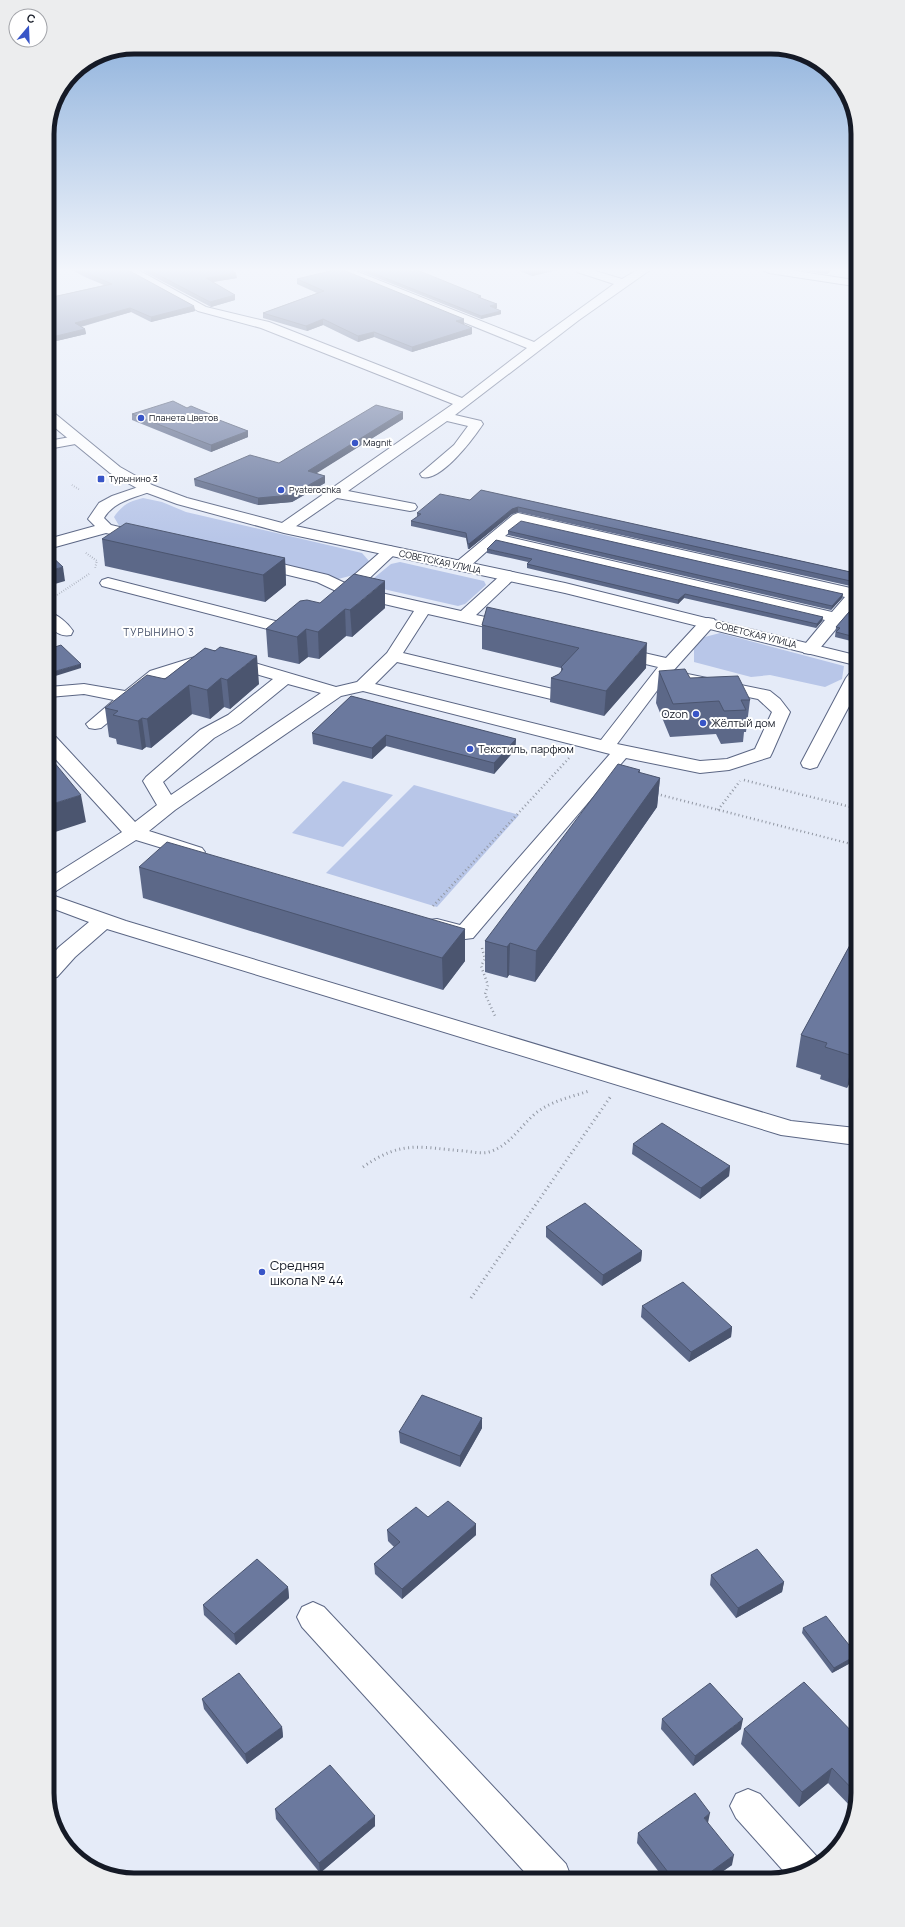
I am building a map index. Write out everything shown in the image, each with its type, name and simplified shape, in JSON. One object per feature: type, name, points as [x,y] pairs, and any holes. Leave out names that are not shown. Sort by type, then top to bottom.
[{"type":"street","points":[[354,360],[463,403]]},
{"type":"street","points":[[284,528],[463,403],[518,360]]},
{"type":"street","points":[[427,474],[459,448],[476,424],[444,416]]},
{"type":"street","name":"СОВЕТСКАЯ УЛИЦА","points":[[54,420],[114,470],[147,488],[182,501],[284,528],[509,576],[708,623],[851,659]]},
{"type":"street","points":[[54,444],[76,440]]},
{"type":"street","points":[[147,488],[117,499],[104,506],[96,519],[106,528],[158,540]]},
{"type":"street","points":[[334,493],[410,507]]},
{"type":"street","points":[[461,566],[518,518],[851,593]]},
{"type":"street","points":[[54,542],[106,528]]},
{"type":"street","points":[[493,538],[836,618]]},
{"type":"street","points":[[331,604],[390,551]]},
{"type":"street","points":[[240,559],[322,578],[347,590],[525,631]]},
{"type":"street","points":[[464,617],[509,576]]},
{"type":"street","points":[[108,583],[279,627],[315,619]]},
{"type":"street","points":[[810,649],[851,599]]},
{"type":"street","points":[[363,686],[393,656],[424,608]]},
{"type":"street","points":[[54,622],[65,631]]},
{"type":"street","points":[[420,920],[465,933],[613,749],[665,669],[708,623]]},
{"type":"street","points":[[54,884],[134,834],[168,806],[335,692],[363,686],[584,742],[700,768],[729,764],[763,753],[781,712],[774,703],[764,695],[665,669],[601,648]]},
{"type":"street","points":[[95,724],[156,675],[214,656],[335,692]]},
{"type":"street","points":[[393,656],[551,694]]},
{"type":"street","points":[[168,806],[153,781],[207,734],[234,719],[286,677]]},
{"type":"street","points":[[810,763],[851,686]]},
{"type":"street","points":[[54,692],[84,689],[129,697]]},
{"type":"street","points":[[54,746],[134,834],[210,856]]},
{"type":"street","points":[[54,902],[104,920],[790,1129],[851,1136]]},
{"type":"street","points":[[54,960],[58,950],[104,920]]},
{"type":"street","points":[[313,1617],[549,1873]]},
{"type":"street","points":[[748,1806],[803,1867]]},
{"type":"path","points":[[72,486],[80,490]]},
{"type":"path","points":[[54,596],[94,570],[97,561],[68,539]]},
{"type":"path","points":[[420,920],[584,742]]},
{"type":"path","points":[[718,810],[741,779],[851,807]]},
{"type":"path","points":[[652,792],[851,844]]},
{"type":"path","points":[[465,933],[483,949],[486,959],[481,966],[488,985],[485,994],[501,1032],[499,1041]]},
{"type":"path","points":[[363,1167],[380,1156],[401,1148],[429,1147],[488,1152],[508,1144],[517,1137],[528,1121],[543,1108],[568,1097],[623,1079]]},
{"type":"path","points":[[471,1298],[623,1079]]},
{"type":"shaded area","points":[[143,498],[162,502],[186,512],[362,553],[369,561],[354,575],[338,579],[121,529],[114,517],[120,509],[127,504]]},
{"type":"shaded area","points":[[400,562],[484,581],[486,585],[465,604],[458,606],[370,586],[369,582],[391,564]]},
{"type":"shaded area","points":[[720,633],[844,666],[842,679],[825,687],[770,675],[751,677],[694,662],[694,649],[701,638]]},
{"type":"shaded area","points":[[343,781],[393,795],[343,847],[292,833]]},
{"type":"shaded area","points":[[414,785],[519,815],[437,907],[326,873]]},
{"type":"building","points":[[173,401],[187,408],[191,406],[217,417],[214,418],[248,431],[211,445],[132,414]]},
{"type":"building","points":[[376,405],[403,412],[308,471],[325,476],[291,495],[258,498],[194,479],[250,455],[279,463]]},
{"type":"building","points":[[481,490],[851,572],[851,581],[518,507],[512,509],[469,544],[466,533],[411,521],[421,514],[417,513],[440,494],[470,500]]},
{"type":"building","points":[[521,521],[843,594],[832,606],[508,531]]},
{"type":"building","points":[[126,523],[285,558],[263,575],[102,539]]},
{"type":"building","points":[[496,540],[823,617],[817,624],[685,594],[678,600],[527,564],[532,559],[487,549]]},
{"type":"building","points":[[54,559],[63,567],[54,569]]},
{"type":"building","points":[[354,574],[385,581],[350,610],[345,609],[318,632],[306,629],[297,637],[266,629],[300,601],[307,600],[320,603]]},
{"type":"building","points":[[487,607],[647,643],[606,691],[551,678],[559,674],[563,669],[561,667],[579,648],[482,625]]},
{"type":"building","points":[[851,610],[851,636],[836,632],[840,628],[836,627]]},
{"type":"building","points":[[61,645],[81,664],[54,672],[54,647]]},
{"type":"building","points":[[220,647],[257,656],[227,680],[221,678],[207,690],[189,685],[147,719],[142,718],[138,721],[113,715],[118,711],[105,708],[147,675],[165,679],[205,648],[215,651]]},
{"type":"building","points":[[685,669],[690,678],[738,676],[750,700],[741,700],[746,710],[724,711],[719,701],[673,704],[659,671]]},
{"type":"building","points":[[351,696],[516,739],[494,763],[386,735],[372,748],[312,733]]},
{"type":"building","points":[[54,762],[81,795],[54,803]]},
{"type":"building","points":[[618,764],[640,770],[638,772],[660,778],[536,951],[510,943],[507,947],[485,941]]},
{"type":"building","points":[[167,842],[465,929],[442,958],[139,867]]},
{"type":"building","points":[[851,943],[851,1055],[825,1047],[827,1043],[801,1035]]},
{"type":"building","points":[[662,1123],[730,1166],[701,1188],[633,1144]]},
{"type":"building","points":[[585,1203],[642,1251],[603,1275],[546,1227]]},
{"type":"building","points":[[683,1282],[732,1327],[691,1352],[642,1306]]},
{"type":"building","points":[[422,1395],[482,1418],[460,1456],[399,1432]]},
{"type":"building","points":[[448,1501],[476,1524],[402,1589],[374,1564],[400,1542],[387,1530],[416,1507],[428,1517]]},
{"type":"building","points":[[757,1549],[784,1582],[738,1608],[711,1575]]},
{"type":"building","points":[[257,1559],[288,1587],[234,1634],[203,1605]]},
{"type":"building","points":[[826,1616],[851,1647],[851,1658],[834,1668],[803,1628]]},
{"type":"building","points":[[239,1673],[282,1727],[245,1754],[202,1699]]},
{"type":"building","points":[[804,1682],[851,1731],[851,1788],[832,1768],[802,1792],[744,1729]]},
{"type":"building","points":[[710,1683],[743,1719],[695,1756],[662,1719]]},
{"type":"building","points":[[330,1765],[375,1816],[319,1863],[275,1809]]},
{"type":"building","points":[[695,1793],[710,1813],[704,1818],[734,1855],[709,1873],[669,1873],[638,1833]]},
{"type":"place","name":"Планета Цветов","points":[[141,418]]},
{"type":"place","name":"Magnit","points":[[355,443]]},
{"type":"place","name":"Турынино 3","points":[[101,479]]},
{"type":"place","name":"Pyaterochka","points":[[281,490]]},
{"type":"place","name":"Ozon","points":[[696,714]]},
{"type":"place","name":"Жёлтый дом","points":[[703,723]]},
{"type":"place","name":"Текстиль, парфюм","points":[[470,749]]},
{"type":"place","name":"Средняя школа № 44","points":[[262,1272]]},
{"type":"district","name":"ТУРЫНИНО 3","points":[[159,632]]}]
